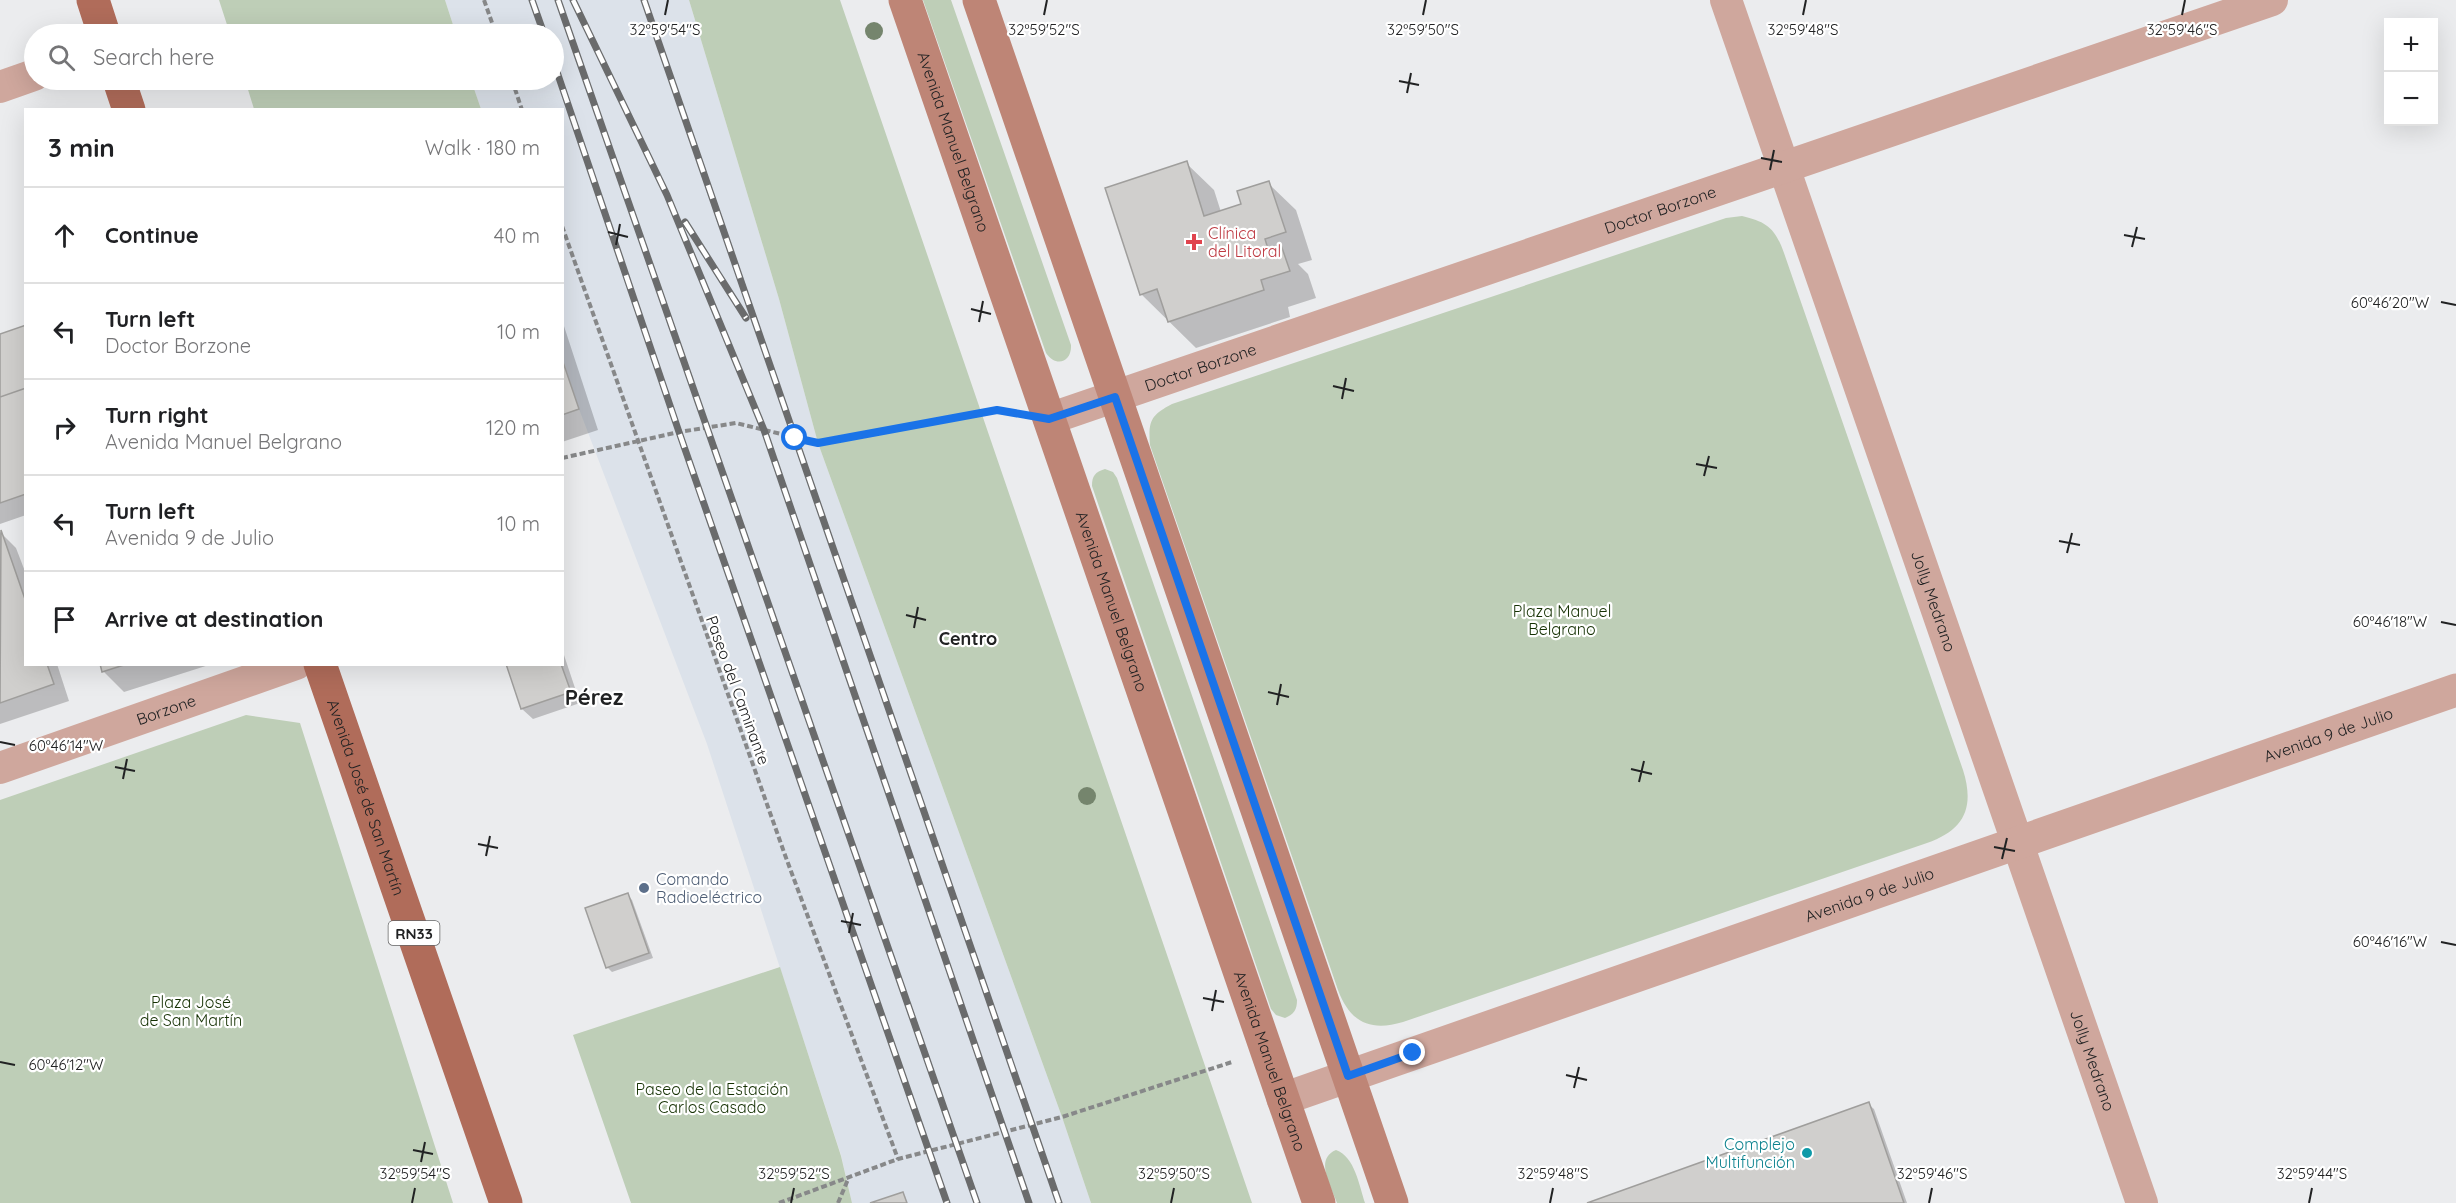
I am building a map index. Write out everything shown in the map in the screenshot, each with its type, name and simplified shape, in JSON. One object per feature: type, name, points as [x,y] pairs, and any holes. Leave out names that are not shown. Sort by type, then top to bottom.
[{"type":"main road","points":[[93,0],[101,24]]},
{"type":"main road","name":"Avenida Manuel Belgrano","points":[[905,0],[1319,1203]]},
{"type":"main road","points":[[979,0],[1392,1203]]},
{"type":"main road","points":[[122,90],[128,108]]},
{"type":"main road","name":"Avenida José de San Martín","points":[[321,666],[506,1203]]},
{"type":"street","name":"Jolly Medrano","points":[[1726,0],[2142,1203]]},
{"type":"street","name":"Doctor Borzone","points":[[1049,419],[2272,0]]},
{"type":"street","points":[[0,87],[24,79]]},
{"type":"street","name":"Borzone","points":[[0,768],[290,666]]},
{"type":"street","name":"Avenida 9 de Julio","points":[[1283,1099],[2456,690]]},
{"type":"path","points":[[484,0],[492,24]]},
{"type":"path","points":[[515,90],[521,108]]},
{"type":"path","name":"Paseo del Caminante","points":[[564,232],[784,855],[898,1158]]},
{"type":"path","points":[[564,458],[736,423],[818,443],[997,410],[1049,419]]},
{"type":"path","points":[[779,1203],[898,1158],[1062,1117],[1241,1059],[1268,1055]]},
{"type":"path","points":[[838,1203],[849,1177]]},
{"type":"shaded area","points":[[445,0],[689,0],[779,299],[818,443],[1091,1203],[852,1203],[841,1155],[707,744],[579,409],[564,362],[564,108],[481,108],[474,90],[564,90],[564,24],[453,24]]},
{"type":"green space","points":[[219,0],[445,0],[453,24],[227,24]]},
{"type":"green space","points":[[689,0],[840,0],[1252,1203],[1091,1203],[818,443],[779,299]]},
{"type":"green space","points":[[923,0],[951,0],[1071,345],[1069,356],[1063,361],[1054,360],[1046,353]]},
{"type":"green space","points":[[248,90],[474,90],[481,108],[254,108]]},
{"type":"green space","name":"Plaza Manuel Belgrano","points":[[1742,216],[1769,227],[1784,253],[1963,770],[1968,796],[1963,816],[1950,831],[1927,843],[1403,1022],[1381,1026],[1363,1022],[1349,1010],[1338,990],[1150,445],[1152,420],[1155,415],[1172,404],[1726,218]]},
{"type":"green space","points":[[1105,469],[1113,472],[1117,478],[1297,1000],[1294,1011],[1285,1018],[1276,1015],[1271,1009],[1092,486],[1095,475]]},
{"type":"green space","name":"Plaza José de San Martín","points":[[246,715],[300,723],[453,1203],[0,1203],[0,800]]},
{"type":"green space","name":"Paseo de la Estación Carlos Casado","points":[[780,967],[841,1156],[852,1203],[631,1203],[573,1035]]},
{"type":"green space","points":[[1336,1150],[1352,1165],[1365,1203],[1337,1203],[1325,1166],[1329,1154]]},
{"type":"building","name":"Clínica del Litoral","points":[[1187,161],[1204,216],[1241,204],[1237,191],[1269,181],[1286,232],[1265,239],[1268,249],[1281,245],[1290,271],[1261,280],[1264,290],[1168,322],[1157,289],[1140,295],[1105,188]]},
{"type":"building","points":[[24,326],[24,389],[0,397],[0,334]]},
{"type":"building","points":[[564,365],[579,409],[564,414]]},
{"type":"building","points":[[24,389],[24,495],[0,503],[0,397]]},
{"type":"building","points":[[1,530],[24,596],[24,666],[48,666],[54,684],[0,703]]},
{"type":"building","points":[[100,666],[121,666],[102,672]]},
{"type":"building","points":[[507,666],[562,666],[571,692],[521,709]]},
{"type":"building","points":[[628,893],[649,953],[606,968],[585,908]]},
{"type":"building","name":"Complejo Multifunción","points":[[1869,1102],[1904,1203],[1587,1203]]},
{"type":"building","points":[[903,1192],[907,1203],[870,1203]]},
{"type":"railway","points":[[532,0],[540,24]]},
{"type":"railway","points":[[558,0],[977,1203]]},
{"type":"railway","points":[[573,0],[667,195],[764,430],[1029,1203]]},
{"type":"railway","points":[[644,0],[1059,1203]]},
{"type":"railway","points":[[563,90],[679,432],[947,1203]]},
{"type":"railway","points":[[685,222],[746,318]]},
{"type":"place","name":"Clínica del Litoral","points":[[1194,242]]},
{"type":"place","name":"Comando Radioeléctrico","points":[[644,888]]},
{"type":"place","name":"Complejo Multifunción","points":[[1807,1153]]},
{"type":"district","name":"Centro","points":[[968,638]]},
{"type":"district","name":"Pérez","points":[[594,697]]},
{"type":"route","points":[[795,438],[818,443],[997,410],[1049,419],[1115,397],[1348,1076],[1413,1053]]}]
